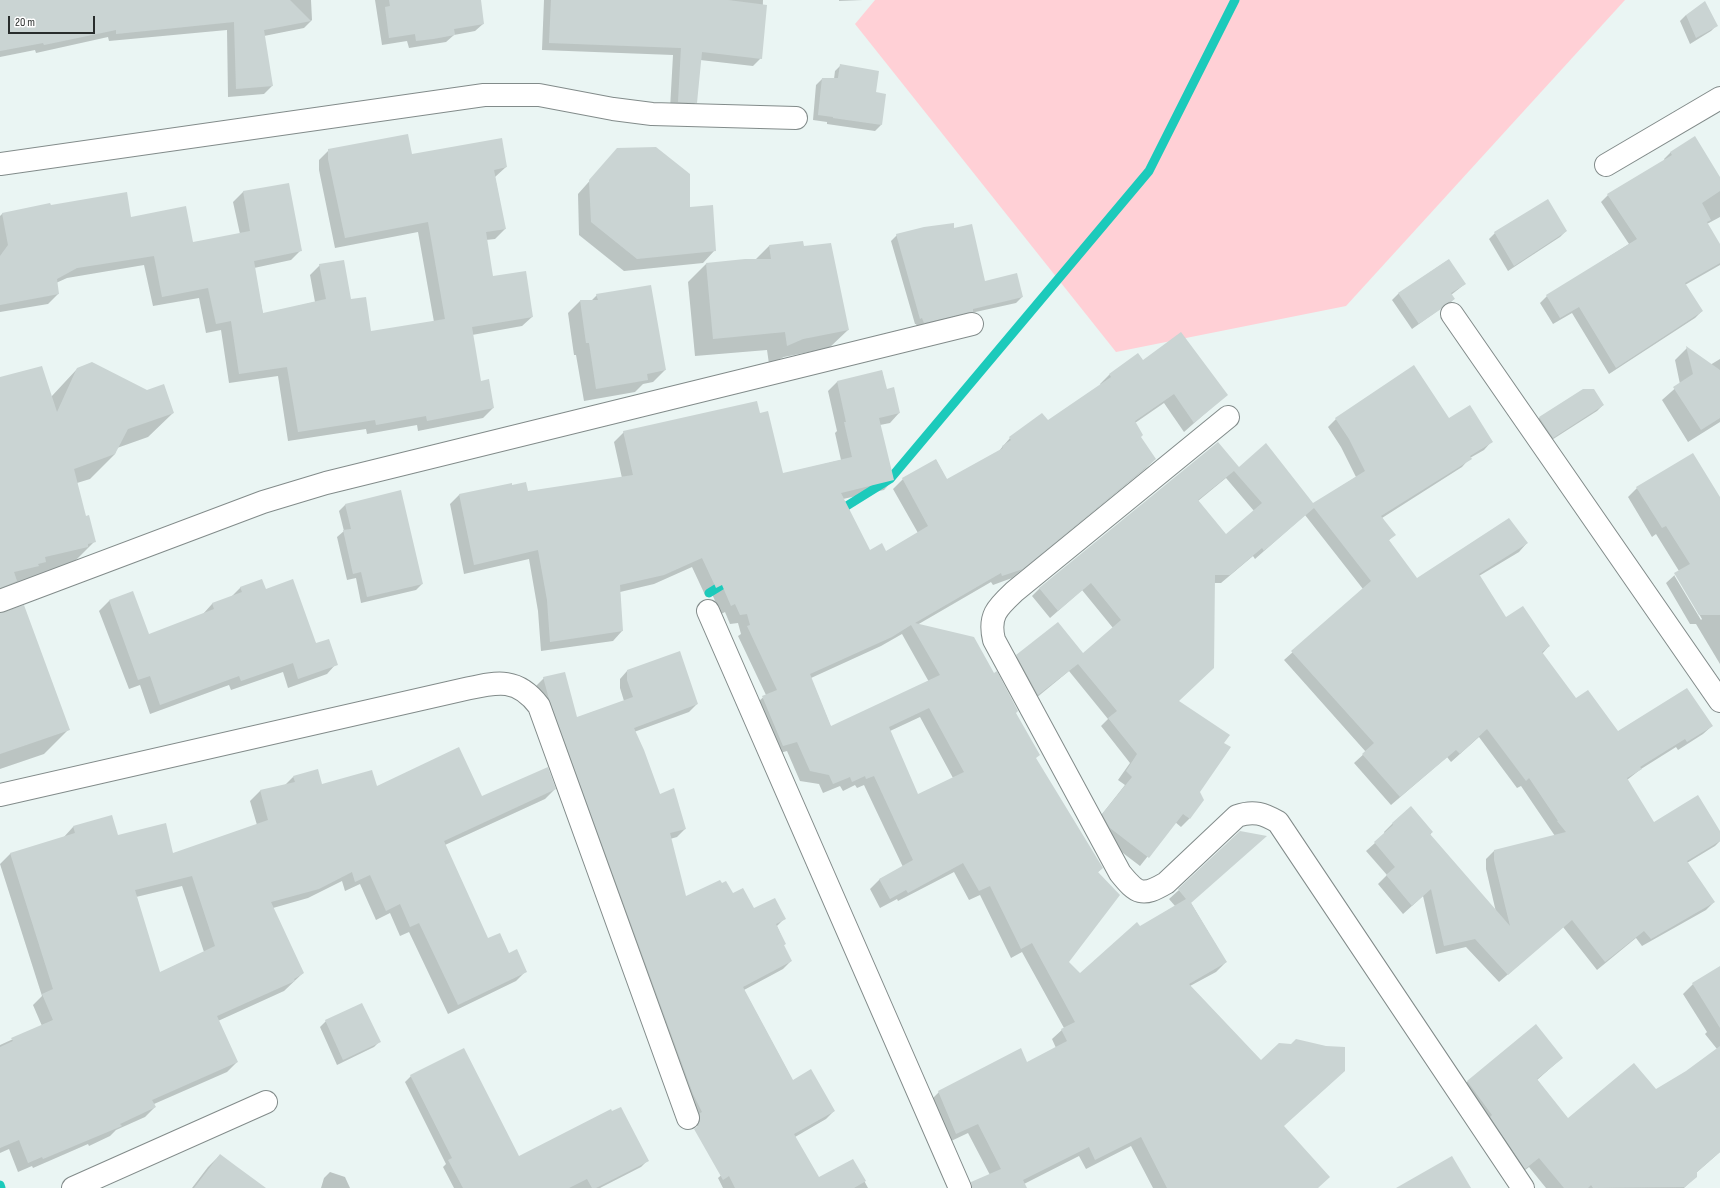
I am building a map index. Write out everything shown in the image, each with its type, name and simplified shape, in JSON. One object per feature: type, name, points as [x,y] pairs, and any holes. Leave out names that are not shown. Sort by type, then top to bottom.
[{"type":"street","points":[[0,164],[484,95],[539,95],[613,109],[652,114],[796,118]]},
{"type":"street","points":[[1606,165],[1720,98]]},
{"type":"street","points":[[1452,314],[1720,701]]},
{"type":"street","points":[[0,601],[263,502],[326,483],[972,324]]},
{"type":"street","points":[[1228,418],[1021,586],[1000,606],[993,618],[991,628],[994,640],[1120,873],[1136,890],[1143,893],[1153,891],[1166,883],[1238,816],[1256,812],[1266,815],[1278,822],[1523,1188]]},
{"type":"street","points":[[708,611],[960,1188]]},
{"type":"street","points":[[0,795],[468,688],[497,682],[516,686],[530,694],[539,706],[688,1118]]},
{"type":"street","points":[[73,1188],[266,1102]]},
{"type":"shaded area","points":[[875,0],[1625,0],[1346,306],[1116,352],[855,24]]},
{"type":"building","points":[[0,0],[290,0],[311,21],[264,30],[273,86],[236,89],[234,22],[116,34],[116,30],[44,45],[43,43],[0,51]]},
{"type":"building","points":[[389,0],[481,0],[484,24],[454,29],[455,35],[433,39],[416,41],[415,34],[389,38],[385,7],[390,6]]},
{"type":"building","points":[[551,0],[728,0],[767,5],[762,59],[702,52],[697,103],[678,102],[681,48],[549,43]]},
{"type":"building","points":[[1705,1],[1718,26],[1696,38],[1686,15]]},
{"type":"building","points":[[840,64],[879,71],[876,92],[886,94],[882,125],[818,115],[822,78],[838,78]]},
{"type":"building","points":[[408,134],[412,154],[502,138],[507,167],[494,170],[506,229],[486,232],[493,276],[526,271],[533,317],[472,327],[481,381],[489,379],[494,408],[427,421],[426,416],[376,425],[375,420],[298,432],[287,367],[239,374],[231,321],[216,324],[208,288],[162,297],[154,256],[77,268],[57,279],[59,294],[0,305],[0,256],[8,245],[2,213],[50,203],[51,205],[127,192],[131,217],[186,206],[193,242],[250,231],[243,191],[289,183],[302,251],[254,261],[263,313],[326,299],[319,264],[344,260],[351,299],[366,297],[371,331],[445,319],[428,222],[345,238],[328,159],[328,149]]},
{"type":"building","points":[[1695,136],[1720,177],[1720,191],[1702,203],[1711,220],[1707,222],[1720,244],[1720,263],[1685,283],[1703,311],[1616,368],[1579,307],[1560,318],[1546,295],[1637,239],[1607,194],[1672,155],[1670,152]]},
{"type":"building","points":[[656,147],[690,174],[690,207],[713,205],[716,251],[637,259],[591,222],[589,180],[617,148]]},
{"type":"building","points":[[1548,199],[1567,231],[1514,266],[1494,232]]},
{"type":"building","points":[[954,223],[954,228],[972,224],[985,281],[1017,273],[1023,297],[973,309],[973,312],[924,323],[922,318],[920,319],[896,234],[924,227]]},
{"type":"building","points":[[803,241],[804,246],[831,243],[849,330],[803,339],[787,346],[785,332],[713,339],[706,263],[745,259],[771,259],[769,245]]},
{"type":"building","points":[[1449,259],[1466,284],[1451,293],[1455,299],[1445,304],[1441,309],[1419,324],[1398,293]]},
{"type":"building","points":[[651,285],[666,370],[647,374],[648,380],[596,389],[589,343],[586,343],[580,300],[598,300],[596,294]]},
{"type":"building","points":[[1181,332],[1228,395],[1194,423],[1174,394],[1135,421],[1143,435],[1141,437],[1156,459],[1023,569],[1002,576],[1001,573],[915,623],[974,637],[994,673],[997,671],[1018,711],[1016,713],[1040,755],[1036,758],[1103,868],[1098,872],[1120,895],[1069,962],[1080,973],[1137,922],[1140,926],[1186,899],[1178,889],[1240,831],[1267,836],[1191,903],[1227,962],[1189,984],[1261,1060],[1279,1043],[1291,1044],[1296,1039],[1326,1046],[1345,1047],[1345,1071],[1284,1126],[1330,1177],[1318,1188],[1167,1188],[1141,1137],[1095,1160],[1089,1147],[1023,1180],[1027,1188],[972,1188],[971,1182],[1001,1169],[978,1124],[956,1134],[938,1091],[1021,1048],[1027,1062],[1067,1041],[1061,1029],[1075,1022],[1032,943],[1021,949],[990,886],[979,891],[963,863],[908,893],[906,890],[890,899],[879,879],[913,860],[874,776],[866,779],[865,776],[852,782],[850,777],[833,784],[829,775],[810,771],[797,742],[783,746],[762,696],[777,690],[747,626],[750,625],[747,614],[740,615],[735,604],[731,606],[722,585],[716,588],[702,558],[664,575],[620,585],[623,631],[550,642],[547,600],[538,550],[474,565],[459,494],[512,483],[512,485],[526,482],[528,491],[633,475],[623,431],[757,401],[760,413],[768,411],[783,473],[852,457],[837,381],[882,370],[887,389],[894,387],[900,413],[879,418],[894,480],[841,493],[870,550],[882,543],[886,551],[928,526],[902,478],[936,459],[947,479],[1003,448],[1002,446],[1011,440],[1009,437],[1042,413],[1048,420],[1111,377],[1109,374],[1138,353],[1143,360]],"holes":[[[911,625],[940,675],[831,726],[810,674],[892,637]],[[929,708],[964,772],[918,794],[889,727]]]},
{"type":"building","points":[[1686,346],[1720,370],[1720,418],[1701,430],[1673,387],[1693,374]]},
{"type":"building","points":[[92,362],[147,390],[164,384],[174,413],[128,429],[115,454],[74,469],[86,516],[89,515],[96,542],[88,544],[88,547],[45,557],[46,562],[38,564],[39,566],[14,572],[17,581],[0,588],[0,377],[42,366],[57,412],[77,368]]},
{"type":"building","points":[[1414,365],[1449,418],[1470,405],[1493,442],[1470,456],[1472,459],[1381,516],[1396,535],[1389,540],[1417,578],[1509,518],[1528,543],[1479,574],[1506,617],[1523,606],[1550,646],[1542,652],[1576,698],[1588,690],[1618,731],[1687,688],[1713,726],[1687,742],[1685,739],[1640,767],[1642,769],[1627,778],[1654,822],[1698,795],[1720,831],[1720,841],[1687,861],[1715,902],[1651,939],[1644,931],[1605,962],[1572,920],[1508,975],[1475,939],[1444,946],[1431,889],[1412,906],[1386,875],[1395,867],[1374,842],[1393,825],[1392,823],[1411,806],[1433,832],[1430,834],[1510,926],[1494,860],[1494,850],[1566,832],[1557,821],[1529,778],[1526,781],[1487,729],[1460,754],[1456,750],[1400,797],[1362,754],[1374,743],[1291,651],[1371,581],[1314,508],[1264,551],[1262,548],[1230,575],[1215,575],[1214,668],[1179,701],[1230,735],[1224,743],[1231,747],[1200,792],[1204,800],[1190,819],[1183,814],[1149,858],[1110,828],[1102,814],[1132,777],[1126,771],[1137,754],[1108,718],[1117,711],[1078,664],[1038,695],[1016,655],[1058,622],[1083,653],[1121,620],[1091,583],[1058,611],[1039,588],[1218,442],[1239,467],[1266,443],[1313,503],[1365,471],[1349,439],[1335,418]],"holes":[[[1234,471],[1262,503],[1226,534],[1198,500]]]},
{"type":"building","points":[[1583,389],[1594,389],[1604,405],[1553,438],[1539,417]]},
{"type":"building","points":[[1693,453],[1720,497],[1720,615],[1699,615],[1674,573],[1690,564],[1666,526],[1662,528],[1636,487]]},
{"type":"building","points":[[401,490],[423,584],[367,597],[361,572],[353,574],[343,530],[351,529],[345,504]]},
{"type":"building","points":[[262,579],[266,589],[293,579],[316,643],[329,639],[338,665],[298,679],[293,663],[241,681],[239,676],[160,705],[150,676],[138,680],[109,600],[133,591],[149,634],[214,609],[212,603],[242,592],[240,587]]},
{"type":"building","points":[[24,605],[70,730],[0,754],[0,613]]},
{"type":"building","points":[[680,651],[698,704],[634,728],[644,750],[660,794],[674,788],[686,829],[670,833],[686,896],[720,880],[722,883],[726,881],[733,893],[743,888],[754,908],[775,898],[786,919],[776,924],[786,944],[784,945],[792,961],[743,987],[793,1080],[811,1069],[835,1111],[794,1134],[819,1177],[853,1159],[866,1181],[854,1188],[735,1188],[729,1176],[723,1180],[694,1129],[698,1126],[700,1113],[702,1112],[693,1094],[549,699],[543,677],[565,672],[577,717],[633,697],[627,680],[627,670]]},
{"type":"building","points":[[459,747],[482,796],[548,767],[556,789],[444,841],[488,938],[500,933],[509,953],[517,949],[527,972],[458,1005],[419,923],[410,927],[400,904],[386,911],[370,875],[355,882],[352,872],[319,889],[271,902],[304,973],[294,979],[295,981],[217,1016],[238,1062],[152,1100],[156,1107],[120,1124],[122,1126],[43,1159],[42,1157],[28,1163],[19,1140],[0,1148],[0,1047],[13,1041],[11,1038],[53,1020],[42,994],[53,989],[10,853],[75,833],[73,826],[112,815],[118,835],[166,823],[173,853],[268,820],[260,790],[295,782],[293,776],[318,769],[322,784],[372,770],[377,786]],"holes":[[[192,876],[215,946],[160,972],[135,890]]]},
{"type":"building","points":[[1720,966],[1720,1028],[1692,983]]},
{"type":"building","points":[[362,1003],[381,1042],[343,1060],[325,1020]]},
{"type":"building","points":[[1536,1024],[1563,1058],[1537,1079],[1568,1118],[1634,1063],[1656,1089],[1686,1071],[1720,1046],[1720,1152],[1697,1172],[1697,1177],[1685,1187],[1593,1188],[1591,1185],[1588,1188],[1564,1188],[1539,1158],[1525,1169],[1490,1117],[1492,1115],[1467,1081]]},
{"type":"building","points":[[464,1048],[519,1156],[611,1109],[612,1111],[621,1107],[649,1161],[596,1188],[592,1188],[587,1179],[569,1188],[463,1188],[448,1160],[452,1158],[410,1075]]},
{"type":"building","points":[[220,1154],[236,1166],[266,1188],[194,1188]]},
{"type":"building","points":[[1452,1156],[1471,1188],[1396,1188]]},
{"type":"waterway","points":[[837,512],[890,479],[1149,171],[1235,0]]},
{"type":"waterway","points":[[709,593],[727,582]]}]
